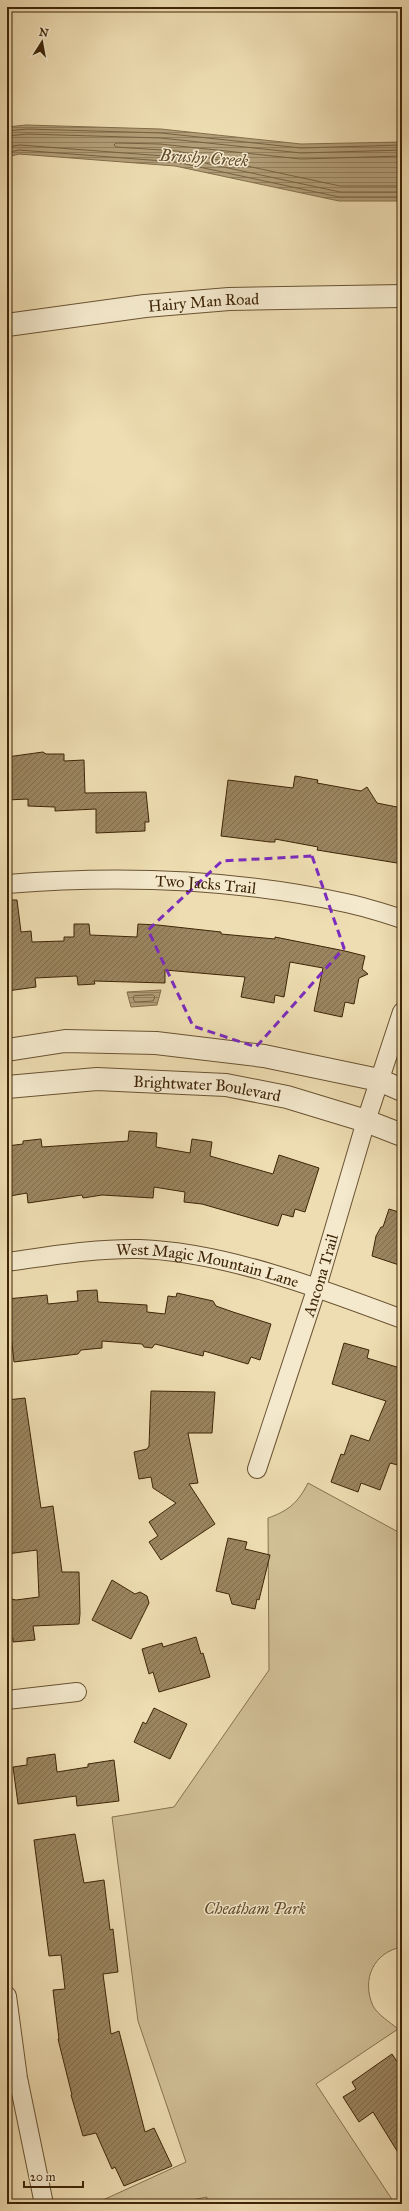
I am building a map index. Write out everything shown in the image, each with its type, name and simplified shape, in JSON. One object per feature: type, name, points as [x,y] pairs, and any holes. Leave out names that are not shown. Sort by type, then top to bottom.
[{"type":"street","name":"Hairy Man Road","points":[[7,326],[145,306],[230,299],[402,296]]},
{"type":"street","name":"Two Jacks Trail","points":[[7,884],[110,880],[216,884],[347,903],[402,919]]},
{"type":"street","name":"Ancona Trail","points":[[257,1469],[317,1287],[366,1121],[402,1012]]},
{"type":"street","points":[[7,1050],[64,1041],[156,1043],[264,1056],[379,1080],[402,1090]]},
{"type":"street","name":"Brightwater Boulevard","points":[[7,1087],[97,1079],[226,1085],[287,1097],[366,1121],[402,1135]]},
{"type":"street","name":"West Magic Mountain Lane","points":[[7,1262],[61,1254],[140,1249],[208,1258],[317,1287],[402,1319]]},
{"type":"street","points":[[7,1700],[77,1692]]},
{"type":"street","points":[[7,1996],[18,2078],[44,2204]]},
{"type":"highlighted area","points":[[312,856],[344,948],[256,1047],[193,1026],[148,930],[222,861]]},
{"type":"green space","name":"Cheatham Park","points":[[308,1483],[402,1534],[402,1947],[392,1950],[377,1961],[372,1968],[369,1986],[370,1996],[375,2009],[398,2029],[316,2084],[395,2204],[206,2204],[207,2197],[172,2204],[103,2204],[103,2200],[186,2162],[138,2021],[112,1817],[174,1807],[269,1670],[268,1518],[292,1505]]},
{"type":"water","name":"Brushy Creek","points":[[26,125],[161,129],[301,144],[402,142],[402,201],[339,201],[175,166],[19,154],[7,157],[7,127]]},
{"type":"water","points":[[161,990],[157,1005],[131,1007],[127,992]]},
{"type":"building","points":[[43,752],[46,754],[64,754],[64,761],[84,760],[85,793],[146,792],[149,822],[145,822],[145,831],[96,833],[96,809],[55,811],[55,807],[28,806],[28,799],[7,800],[7,757]]},
{"type":"building","points":[[295,776],[318,780],[317,783],[361,791],[367,787],[377,803],[402,808],[402,839],[397,863],[317,850],[318,847],[275,839],[275,842],[270,842],[221,836],[228,780],[293,788]]},
{"type":"building","points":[[7,900],[17,900],[21,932],[31,931],[32,942],[64,941],[64,937],[74,937],[74,924],[89,924],[90,935],[137,937],[138,924],[158,925],[221,932],[221,934],[275,939],[275,937],[345,951],[365,956],[362,969],[368,974],[359,978],[354,1004],[345,1002],[342,1017],[314,1011],[323,968],[290,962],[284,997],[275,995],[274,1003],[241,997],[245,977],[165,970],[165,983],[94,981],[95,984],[78,985],[77,976],[35,978],[36,987],[7,991]]},
{"type":"building","points":[[129,1131],[157,1133],[156,1147],[190,1153],[192,1139],[212,1142],[210,1156],[273,1174],[279,1155],[319,1168],[305,1212],[295,1209],[293,1217],[282,1214],[278,1226],[202,1204],[184,1202],[185,1192],[154,1187],[153,1198],[102,1195],[83,1198],[82,1195],[28,1203],[27,1193],[10,1196],[7,1146],[23,1144],[23,1141],[41,1139],[42,1147],[128,1141]]},
{"type":"building","points":[[389,1209],[402,1213],[402,1266],[372,1256],[376,1236],[381,1227],[383,1227]]},
{"type":"building","points":[[97,1290],[98,1302],[147,1305],[147,1312],[165,1314],[168,1296],[176,1297],[177,1293],[213,1301],[216,1306],[271,1324],[260,1360],[251,1357],[248,1364],[204,1351],[203,1356],[155,1344],[152,1348],[144,1347],[142,1344],[102,1341],[102,1348],[81,1350],[78,1354],[14,1362],[7,1299],[47,1295],[48,1304],[78,1301],[77,1291]]},
{"type":"building","points":[[344,1343],[369,1350],[367,1358],[400,1368],[402,1363],[402,1454],[398,1465],[390,1463],[380,1490],[361,1483],[358,1492],[331,1482],[341,1454],[344,1455],[351,1435],[369,1441],[386,1401],[332,1384]]},
{"type":"building","points":[[151,1391],[215,1392],[212,1433],[188,1433],[198,1483],[189,1484],[215,1524],[161,1560],[149,1542],[158,1536],[149,1522],[176,1503],[153,1488],[151,1477],[139,1479],[134,1452],[147,1449],[149,1446]]},
{"type":"building","points":[[25,1398],[41,1508],[53,1506],[62,1572],[79,1572],[80,1614],[79,1624],[33,1626],[35,1640],[13,1642],[13,1638],[7,1639],[7,1598],[16,1600],[39,1597],[37,1550],[7,1554],[7,1400]]},
{"type":"building","points":[[228,1538],[247,1542],[245,1549],[270,1555],[259,1600],[257,1599],[255,1609],[232,1604],[229,1594],[216,1591]]},
{"type":"building","points":[[112,1580],[135,1594],[140,1592],[147,1596],[149,1603],[131,1639],[92,1620]]},
{"type":"building","points":[[196,1637],[201,1654],[203,1653],[210,1677],[159,1692],[153,1672],[149,1674],[142,1649],[162,1643],[163,1647]]},
{"type":"building","points":[[154,1708],[187,1724],[170,1759],[134,1742],[143,1722],[146,1724]]},
{"type":"building","points":[[55,1754],[57,1772],[88,1767],[88,1764],[114,1760],[119,1801],[77,1806],[76,1796],[18,1804],[13,1767],[27,1765],[27,1758]]},
{"type":"building","points":[[75,1834],[84,1883],[104,1880],[110,1930],[113,1929],[118,1972],[103,1974],[111,2034],[119,2031],[145,2132],[154,2128],[172,2166],[124,2186],[115,2167],[112,2169],[96,2133],[83,2136],[71,2095],[58,2039],[53,1990],[65,1989],[61,1955],[49,1956],[34,1840]]},
{"type":"building","points":[[392,2054],[402,2069],[402,2159],[373,2112],[359,2122],[343,2097],[356,2089],[352,2082]]}]
